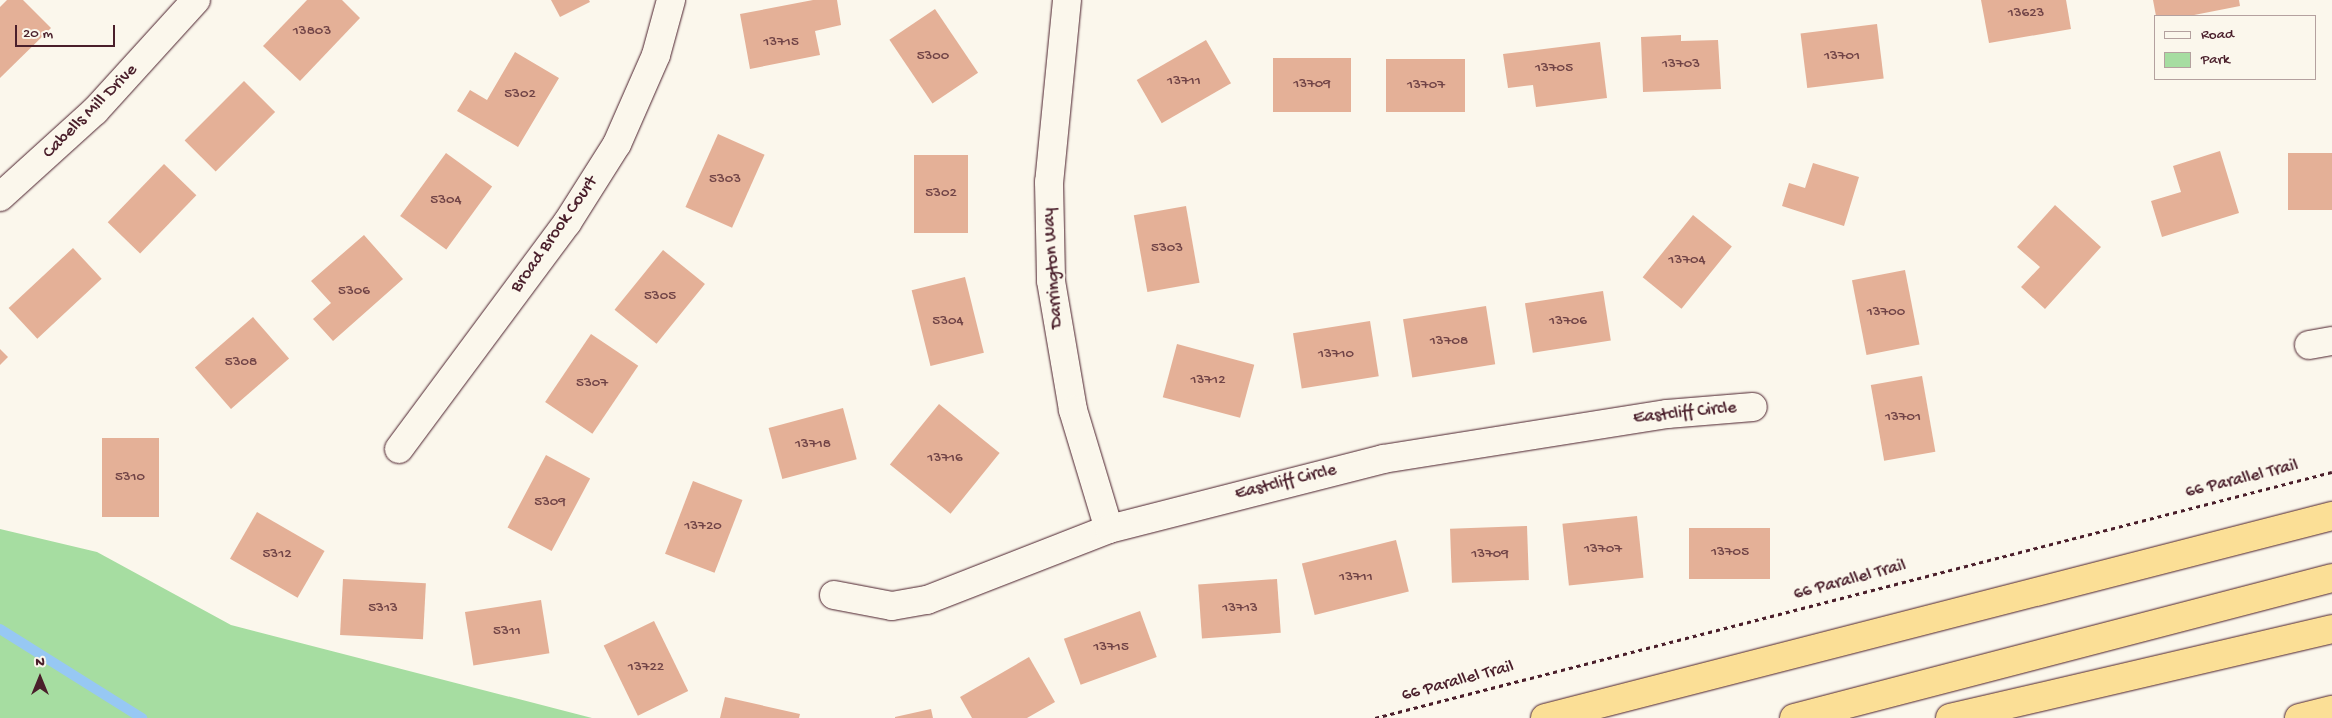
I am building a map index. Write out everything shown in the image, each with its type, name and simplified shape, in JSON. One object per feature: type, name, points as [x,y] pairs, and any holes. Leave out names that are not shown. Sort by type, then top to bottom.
[{"type":"highway","points":[[1546,718],[2332,516]]},
{"type":"highway","points":[[1794,718],[2332,578]]},
{"type":"highway","points":[[1950,718],[2332,629]]},
{"type":"highway","points":[[2299,718],[2332,710]]},
{"type":"street","name":"Cabells Mill Drive","points":[[0,197],[95,111],[196,0]]},
{"type":"street","name":"Broad Brook Court","points":[[399,449],[567,223],[617,144],[656,55],[671,0]]},
{"type":"street","name":"Darrington Way","points":[[1067,0],[1049,182],[1052,281],[1073,410],[1109,529]]},
{"type":"street","name":"Eastcliff Circle","points":[[834,595],[892,606],[927,600],[1109,529],[1383,459],[1667,414],[1754,407]]},
{"type":"path","name":"66 Parallel Trail","points":[[1375,718],[2332,472]]},
{"type":"green space","points":[[0,529],[97,552],[231,625],[592,718],[0,718]]},
{"type":"building","points":[[7,0],[23,0],[51,28],[0,78],[0,7]]},
{"type":"building","points":[[307,0],[342,0],[360,18],[300,81],[263,46]]},
{"type":"building","points":[[551,0],[589,0],[590,2],[560,17]]},
{"type":"building","points":[[813,0],[837,0],[841,25],[815,31],[820,55],[750,69],[740,14]]},
{"type":"building","points":[[1981,0],[2066,0],[2071,29],[1989,43]]},
{"type":"building","points":[[2153,0],[2239,0],[2240,6],[2194,15],[2156,15]]},
{"type":"building","points":[[935,9],[978,73],[932,104],[889,40]]},
{"type":"building","points":[[1877,24],[1884,79],[1807,88],[1801,33]]},
{"type":"building","points":[[1681,35],[1681,41],[1718,40],[1721,89],[1643,92],[1641,37]]},
{"type":"building","points":[[1206,40],[1231,83],[1162,123],[1137,80]]},
{"type":"building","points":[[1600,42],[1607,98],[1536,107],[1533,85],[1508,88],[1503,54]]},
{"type":"building","points":[[515,52],[559,78],[518,147],[457,111],[470,90],[487,100]]},
{"type":"building","points":[[1273,58],[1351,58],[1351,112],[1273,112]]},
{"type":"building","points":[[1386,59],[1465,59],[1465,112],[1386,112]]},
{"type":"building","points":[[244,81],[275,112],[216,172],[185,140]]},
{"type":"building","points":[[718,134],[765,155],[732,228],[685,207]]},
{"type":"building","points":[[2220,151],[2239,213],[2162,237],[2151,201],[2181,192],[2173,166]]},
{"type":"building","points":[[446,153],[492,187],[446,250],[400,216]]},
{"type":"building","points":[[2288,153],[2332,153],[2332,210],[2288,210]]},
{"type":"building","points":[[914,155],[968,155],[968,233],[914,233]]},
{"type":"building","points":[[1813,163],[1859,177],[1844,226],[1782,206],[1789,183],[1805,188]]},
{"type":"building","points":[[164,164],[196,195],[140,254],[108,222]]},
{"type":"building","points":[[2055,205],[2101,247],[2045,309],[2021,287],[2040,267],[2017,247]]},
{"type":"building","points":[[1186,206],[1200,283],[1147,292],[1134,215]]},
{"type":"building","points":[[1693,215],[1732,246],[1682,309],[1643,277]]},
{"type":"building","points":[[364,235],[403,279],[333,341],[313,319],[331,303],[311,281]]},
{"type":"building","points":[[73,248],[102,279],[37,339],[9,308]]},
{"type":"building","points":[[663,250],[705,284],[657,344],[615,310]]},
{"type":"building","points":[[1905,270],[1920,345],[1866,355],[1852,280]]},
{"type":"building","points":[[965,277],[984,353],[931,366],[912,290]]},
{"type":"building","points":[[1603,291],[1611,340],[1533,353],[1525,303]]},
{"type":"building","points":[[1486,306],[1495,364],[1412,377],[1403,319]]},
{"type":"building","points":[[253,317],[289,359],[231,409],[195,368]]},
{"type":"building","points":[[1370,321],[1379,376],[1302,389],[1293,333]]},
{"type":"building","points":[[591,334],[638,366],[592,434],[545,402]]},
{"type":"building","points":[[1177,344],[1254,365],[1240,418],[1163,397]]},
{"type":"building","points":[[0,349],[8,357],[0,365]]},
{"type":"building","points":[[1922,376],[1935,452],[1884,461],[1871,385]]},
{"type":"building","points":[[939,404],[1000,453],[951,514],[890,465]]},
{"type":"building","points":[[843,408],[857,459],[782,479],[769,428]]},
{"type":"building","points":[[102,438],[159,438],[159,517],[102,517]]},
{"type":"building","points":[[546,455],[590,478],[552,551],[508,527]]},
{"type":"building","points":[[693,481],[742,500],[715,573],[665,554]]},
{"type":"building","points":[[257,512],[325,551],[298,598],[230,559]]},
{"type":"building","points":[[1637,516],[1643,578],[1569,585],[1562,524]]},
{"type":"building","points":[[1527,526],[1529,580],[1452,583],[1450,529]]},
{"type":"building","points":[[1689,528],[1770,528],[1770,579],[1689,579]]},
{"type":"building","points":[[1396,540],[1409,591],[1315,615],[1302,563]]},
{"type":"building","points":[[343,579],[426,583],[423,639],[340,635]]},
{"type":"building","points":[[1277,579],[1281,633],[1202,638],[1198,585]]},
{"type":"building","points":[[541,600],[549,653],[473,665],[465,612]]},
{"type":"building","points":[[1140,611],[1157,657],[1081,685],[1064,639]]},
{"type":"building","points":[[654,621],[688,691],[638,716],[604,646]]},
{"type":"building","points":[[1029,657],[1055,702],[1027,718],[972,718],[960,697]]},
{"type":"building","points":[[725,697],[800,714],[799,718],[720,718]]},
{"type":"building","points":[[931,709],[933,718],[895,718],[895,717]]},
{"type":"waterway","points":[[0,629],[142,718]]}]
